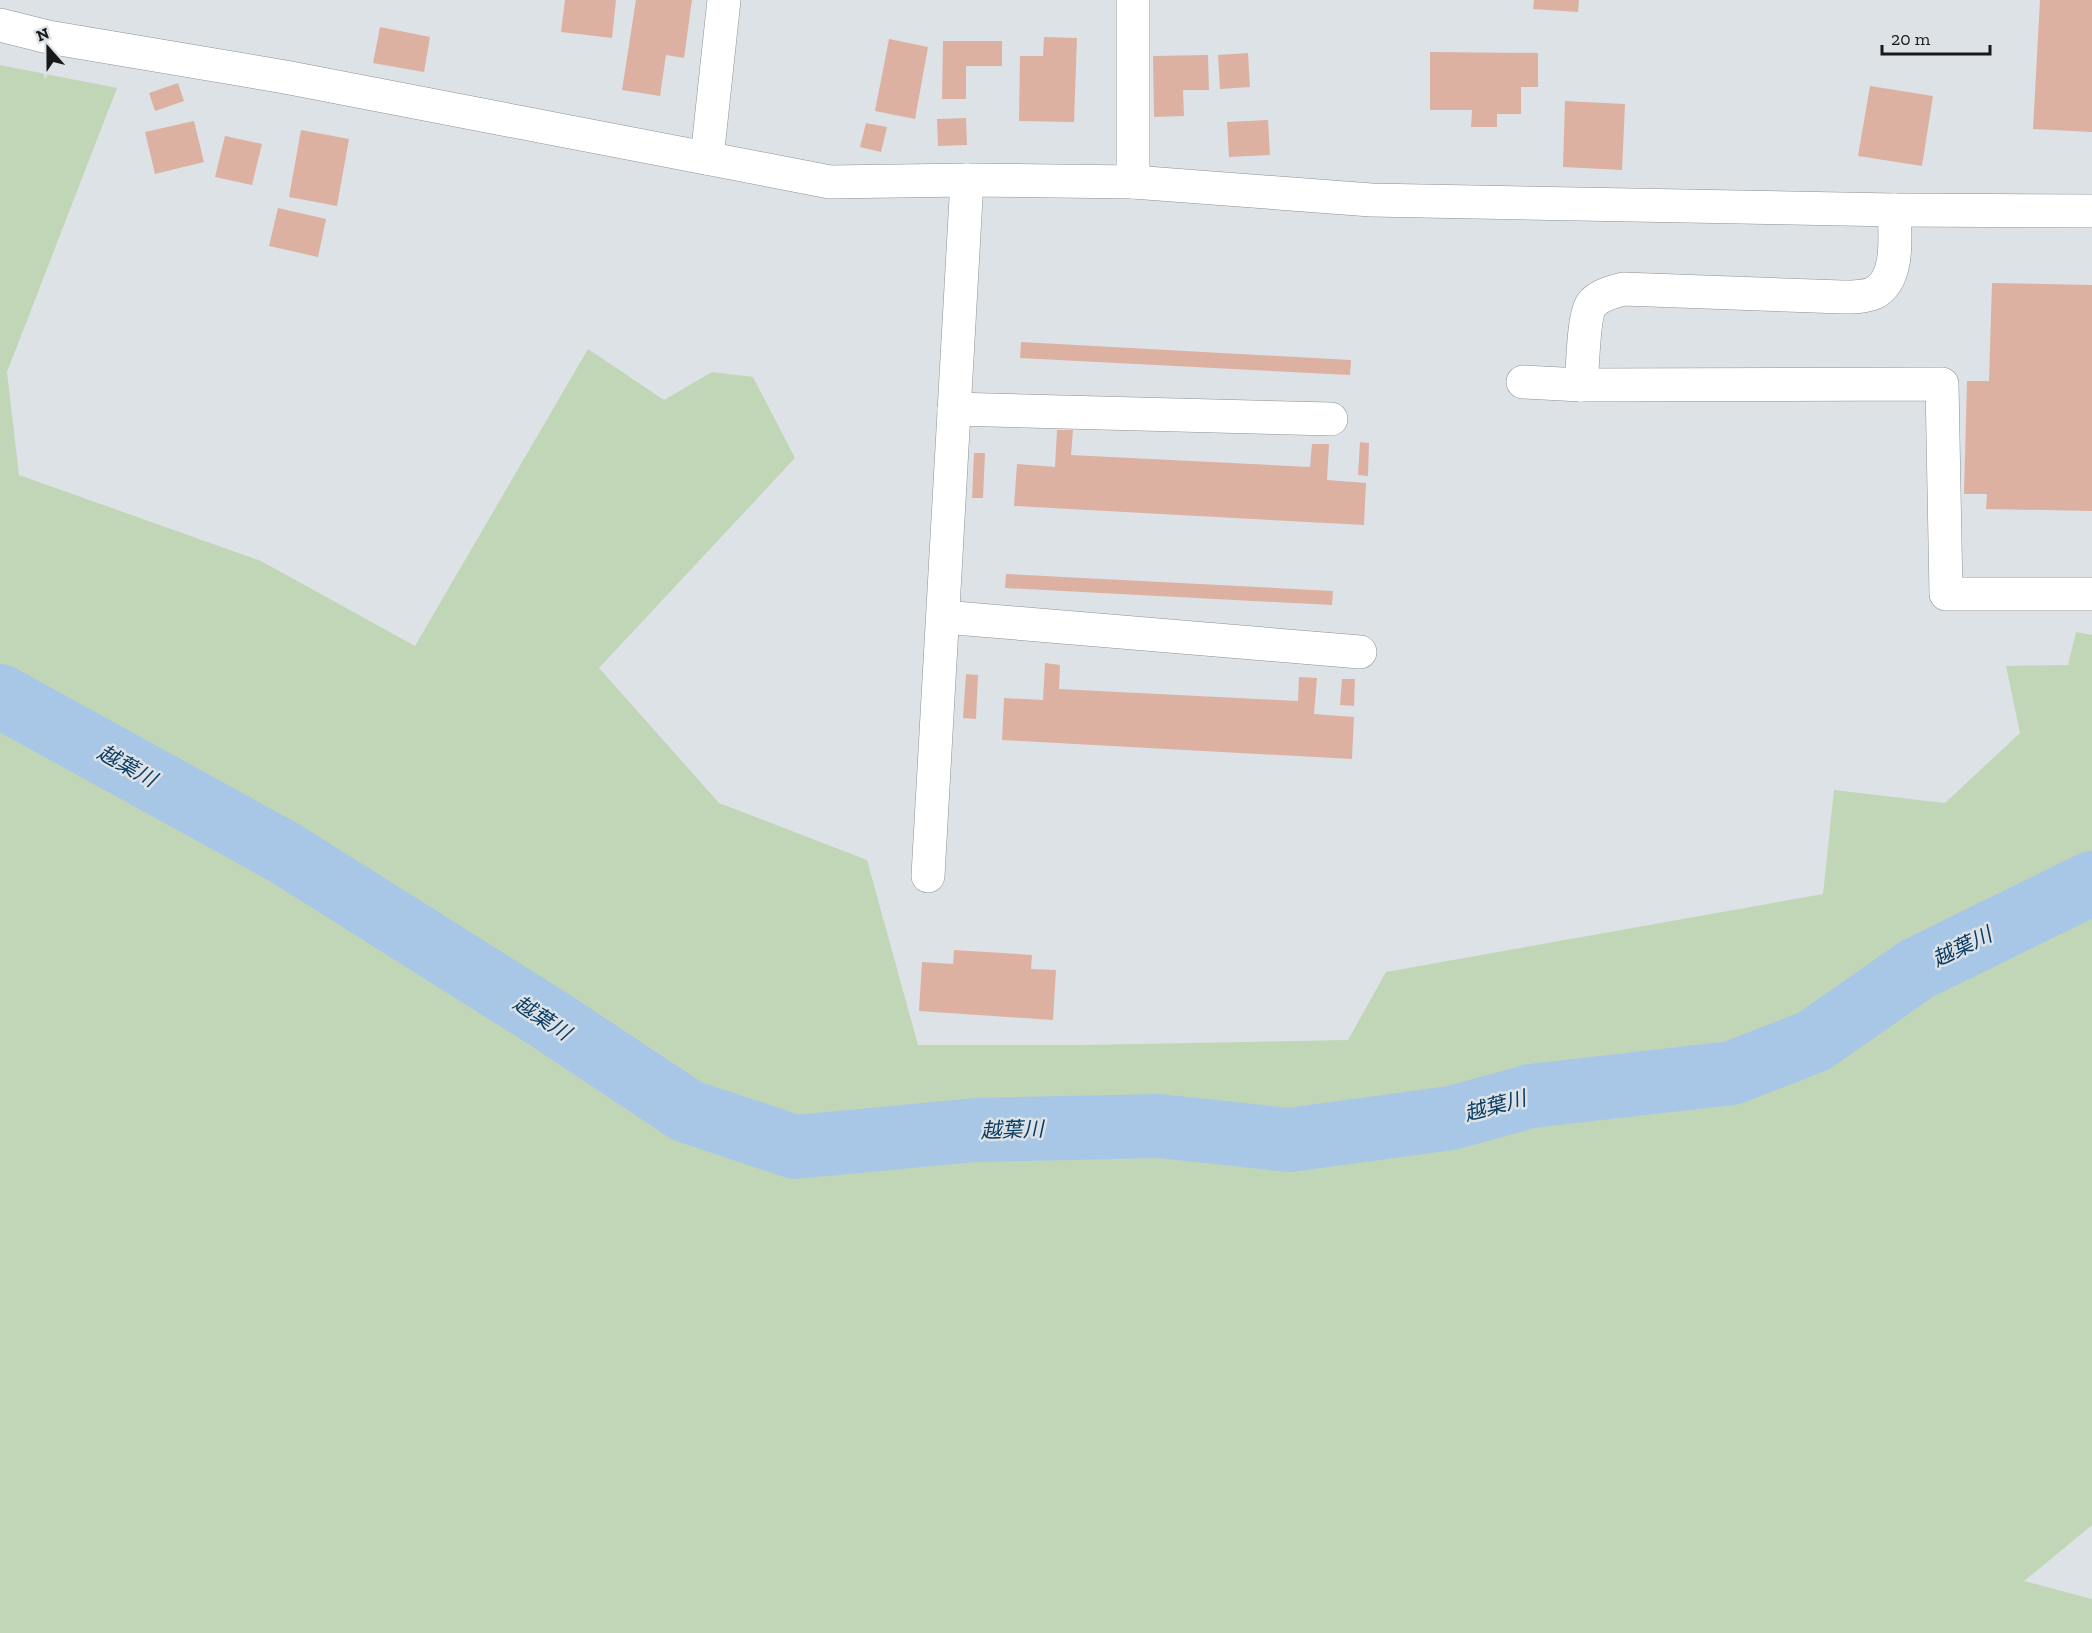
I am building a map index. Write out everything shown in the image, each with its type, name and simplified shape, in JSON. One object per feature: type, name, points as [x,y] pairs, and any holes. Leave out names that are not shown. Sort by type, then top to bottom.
[{"type":"street","points":[[707,158],[724,0]]},
{"type":"street","points":[[1133,0],[1133,182]]},
{"type":"street","points":[[0,25],[48,37],[285,77],[830,182],[967,180],[1133,182],[1371,200],[1894,210],[2092,211]]},
{"type":"street","points":[[928,876],[967,180]]},
{"type":"street","points":[[1581,384],[1586,319],[1592,304],[1608,293],[1623,290],[1842,297],[1868,295],[1877,292],[1890,277],[1895,252],[1894,210]]},
{"type":"street","points":[[1522,382],[1942,384],[1946,594],[2092,594]]},
{"type":"street","points":[[954,409],[1331,419]]},
{"type":"street","points":[[943,617],[1360,652]]},
{"type":"green space","points":[[0,65],[117,88],[7,372],[19,475],[261,561],[415,646],[588,349],[664,400],[712,372],[753,377],[795,458],[599,668],[719,803],[867,860],[918,1045],[1083,1045],[1348,1040],[1386,972],[1823,894],[1834,790],[1945,803],[2020,733],[2006,666],[2068,665],[2076,632],[2092,635],[2092,1525],[2024,1581],[2092,1599],[2092,1633],[0,1633]]},
{"type":"building","points":[[565,0],[616,0],[612,38],[561,32]]},
{"type":"building","points":[[636,0],[692,0],[684,58],[666,55],[660,96],[622,90]]},
{"type":"building","points":[[1534,0],[1579,0],[1578,12],[1533,9]]},
{"type":"building","points":[[2040,0],[2092,0],[2092,132],[2033,129]]},
{"type":"building","points":[[380,27],[430,37],[424,72],[373,63]]},
{"type":"building","points":[[1044,37],[1077,38],[1074,122],[1019,121],[1020,56],[1043,56]]},
{"type":"building","points":[[889,39],[928,47],[915,119],[875,111]]},
{"type":"building","points":[[943,41],[1002,41],[1002,66],[966,66],[966,99],[942,99]]},
{"type":"building","points":[[1430,52],[1538,53],[1538,87],[1521,87],[1521,114],[1497,114],[1497,127],[1471,127],[1472,110],[1430,110]]},
{"type":"building","points":[[1248,53],[1250,87],[1220,89],[1218,55]]},
{"type":"building","points":[[1208,55],[1209,90],[1183,90],[1184,116],[1154,117],[1153,56]]},
{"type":"building","points":[[178,83],[184,101],[155,111],[149,93]]},
{"type":"building","points":[[1870,86],[1933,96],[1922,166],[1858,156]]},
{"type":"building","points":[[1565,101],[1625,104],[1622,170],[1563,167]]},
{"type":"building","points":[[966,118],[967,145],[938,146],[937,119]]},
{"type":"building","points":[[1268,120],[1270,155],[1229,157],[1227,122]]},
{"type":"building","points":[[194,121],[204,162],[155,174],[145,132]]},
{"type":"building","points":[[866,123],[887,127],[881,152],[860,147]]},
{"type":"building","points":[[301,130],[349,139],[337,206],[289,197]]},
{"type":"building","points":[[225,136],[262,144],[252,185],[215,177]]},
{"type":"building","points":[[278,208],[326,219],[318,257],[269,246]]},
{"type":"building","points":[[1992,283],[2092,285],[2092,511],[1986,509],[1987,494],[1964,494],[1967,381],[1989,381]]},
{"type":"building","points":[[1021,342],[1351,360],[1350,375],[1020,358]]},
{"type":"building","points":[[1057,430],[1073,430],[1071,455],[1310,467],[1312,444],[1329,444],[1327,480],[1366,483],[1364,525],[1014,506],[1017,464],[1055,467]]},
{"type":"building","points":[[1360,442],[1369,443],[1368,476],[1358,475]]},
{"type":"building","points":[[974,453],[985,453],[983,498],[972,498]]},
{"type":"building","points":[[1006,574],[1333,591],[1332,605],[1005,588]]},
{"type":"building","points":[[1045,663],[1060,665],[1059,689],[1298,701],[1299,677],[1317,678],[1314,714],[1354,717],[1352,759],[1002,740],[1004,698],[1043,700]]},
{"type":"building","points":[[966,674],[978,675],[976,719],[963,718]]},
{"type":"building","points":[[1342,679],[1355,679],[1354,706],[1340,705]]},
{"type":"building","points":[[954,950],[1032,955],[1031,969],[1056,970],[1053,1020],[919,1011],[922,962],[953,964]]},
{"type":"waterway","name":"越葉川","points":[[0,696],[285,853],[550,1020],[687,1111],[795,1147],[976,1130],[1159,1126],[1289,1140],[1451,1118],[1531,1096],[1732,1073],[1814,1041],[1917,969],[2092,883]]}]
